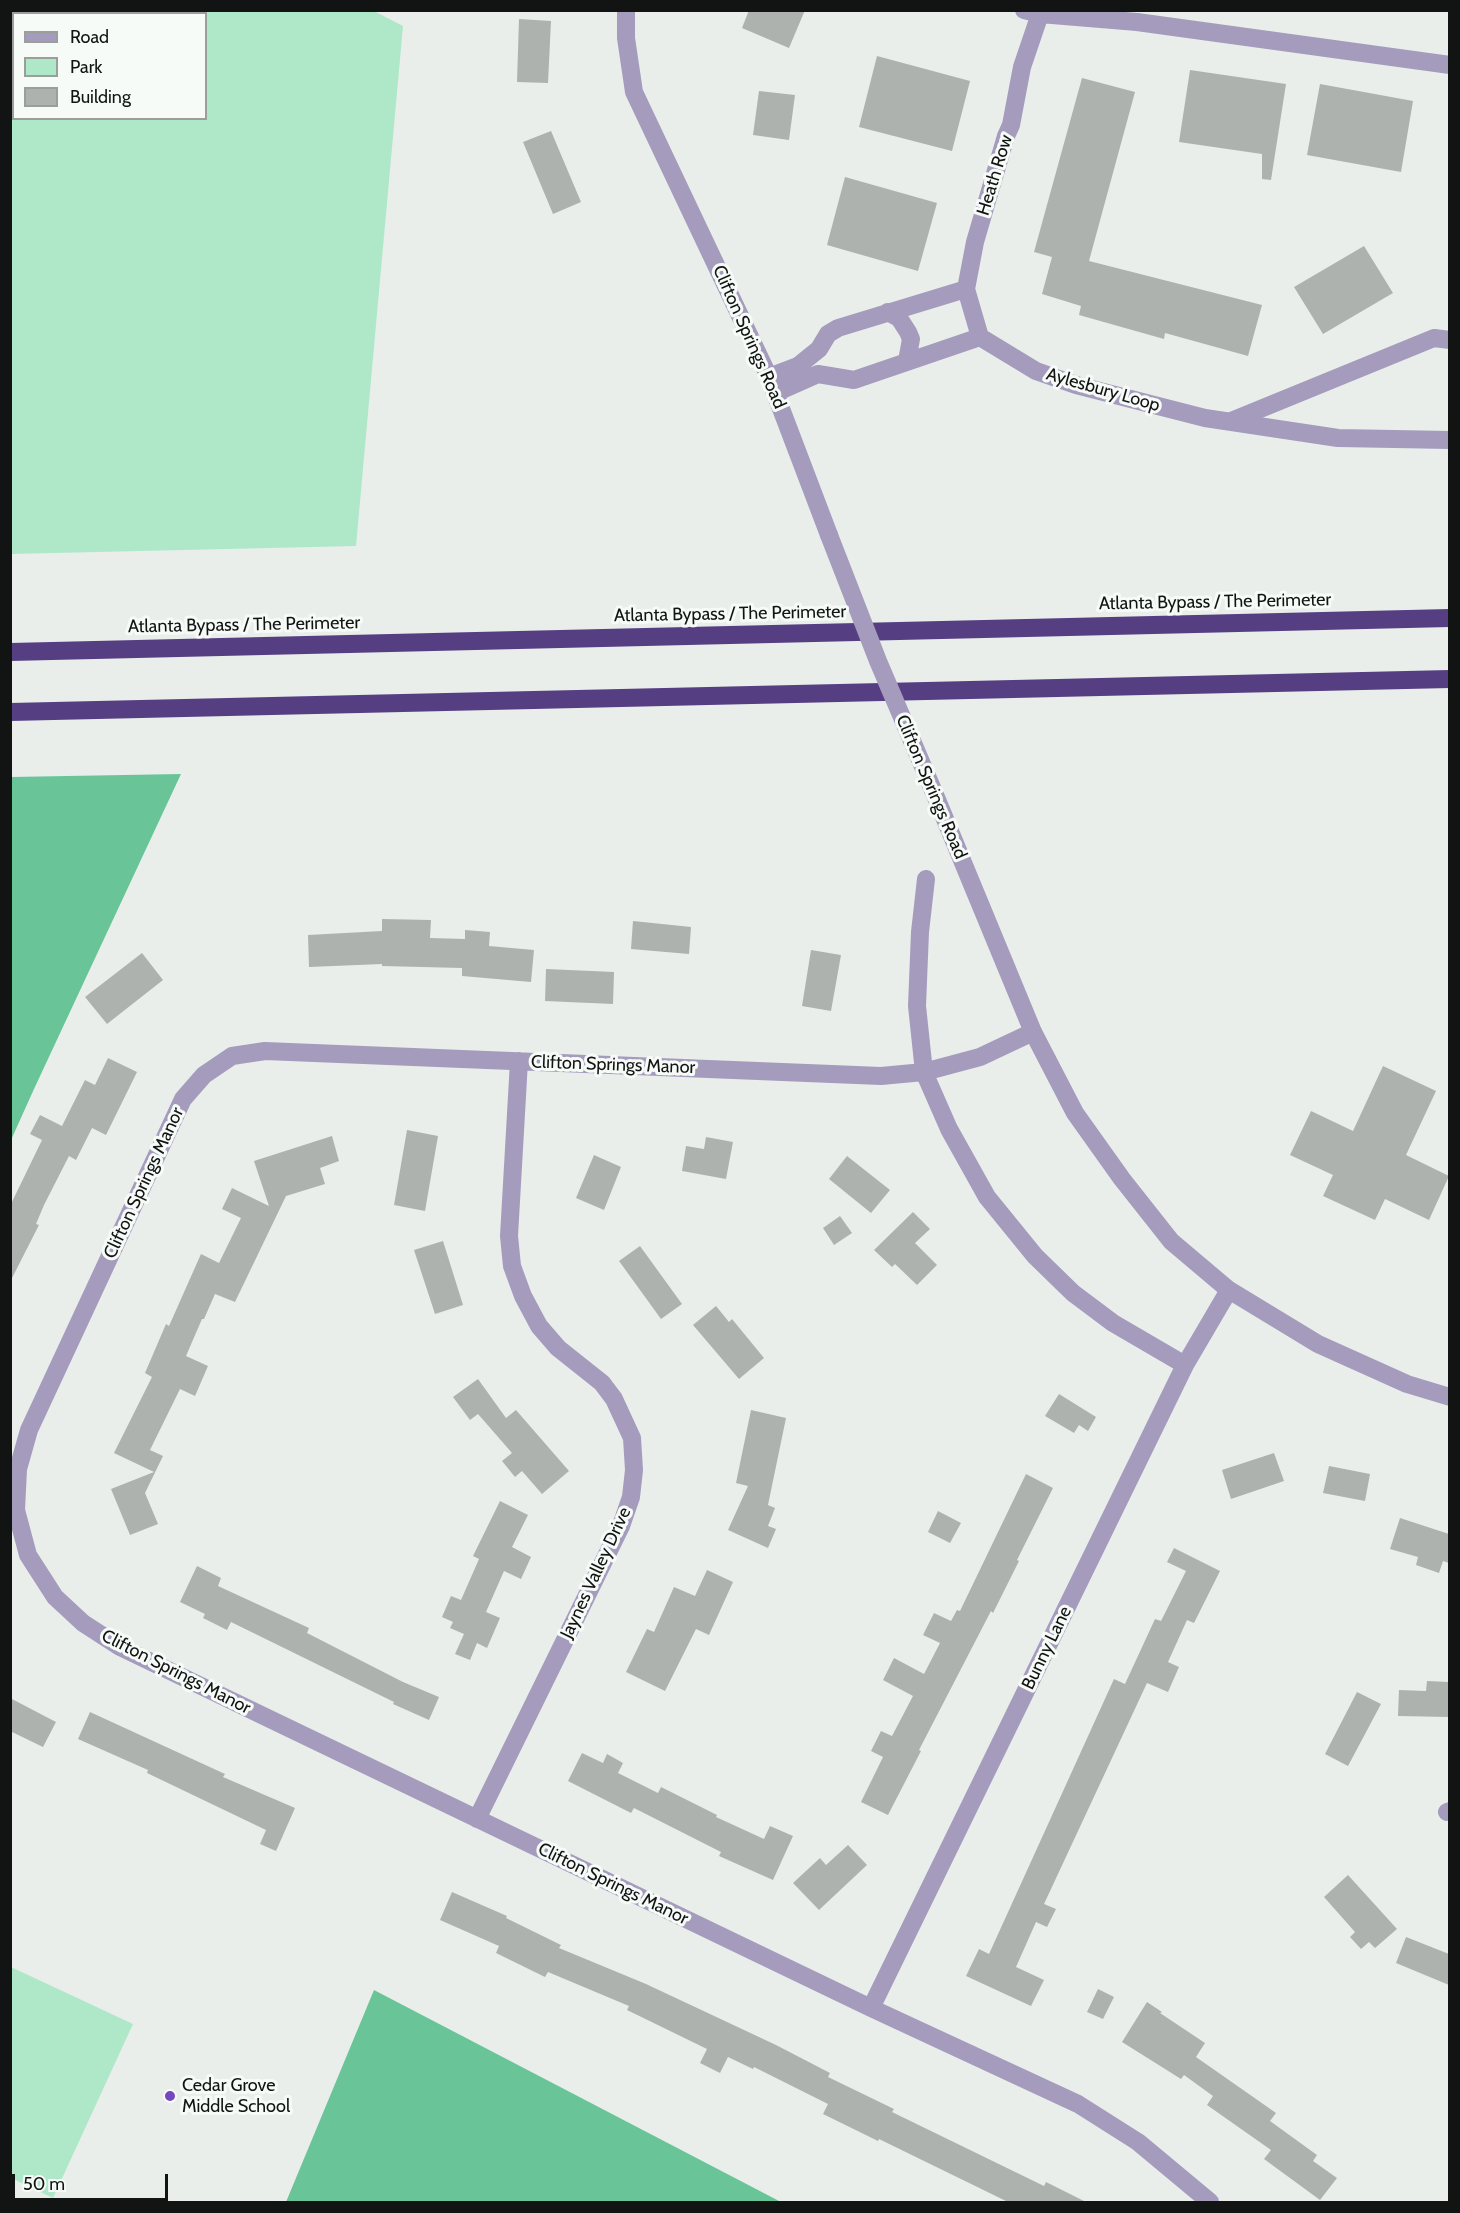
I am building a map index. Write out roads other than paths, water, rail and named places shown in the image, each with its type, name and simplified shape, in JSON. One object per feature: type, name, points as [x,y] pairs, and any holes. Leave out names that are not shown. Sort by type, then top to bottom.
[{"type":"highway","name":"Atlanta Bypass / The Perimeter","points":[[10,652],[1449,618]]},
{"type":"highway","points":[[10,712],[1449,679]]},
{"type":"street","name":"Clifton Springs Road","points":[[626,10],[626,38],[634,92],[772,385],[878,661],[1033,1032],[1075,1113],[1122,1179],[1171,1241],[1229,1290],[1318,1344],[1407,1384],[1449,1397]]},
{"type":"street","points":[[1032,12],[1137,22],[1449,65]]},
{"type":"street","name":"Heath Row","points":[[980,337],[966,290],[975,242],[1011,125],[1032,12]]},
{"type":"street","points":[[772,385],[819,349],[828,334],[838,328],[966,290]]},
{"type":"street","points":[[888,312],[899,318],[911,339],[907,361]]},
{"type":"street","points":[[772,385],[818,374],[854,380],[980,337]]},
{"type":"street","name":"Aylesbury Loop","points":[[980,337],[1036,371],[1076,385],[1205,418],[1338,438],[1449,440]]},
{"type":"street","points":[[1230,422],[1434,338],[1449,340]]},
{"type":"street","points":[[926,879],[920,932],[917,1006],[924,1072],[949,1129],[987,1197],[1035,1256],[1072,1293],[1113,1323],[1185,1365]]},
{"type":"street","name":"Clifton Springs Manor","points":[[1033,1032],[980,1057],[924,1072],[881,1076],[265,1051],[232,1056],[204,1075],[183,1099],[29,1430],[18,1469],[16,1510],[28,1555],[55,1597],[83,1623],[120,1647],[871,2008],[1078,2104],[1138,2142],[1210,2202]]},
{"type":"street","name":"Jaynes Valley Drive","points":[[477,1819],[621,1526],[631,1497],[633,1470],[632,1438],[614,1399],[602,1383],[558,1348],[539,1326],[523,1296],[512,1266],[509,1236],[519,1061]]},
{"type":"street","name":"Bunny Lane","points":[[871,2008],[1185,1365],[1229,1290]]},
{"type":"place","name":"Cedar Grove Middle School","points":[[170,2096]]}]
